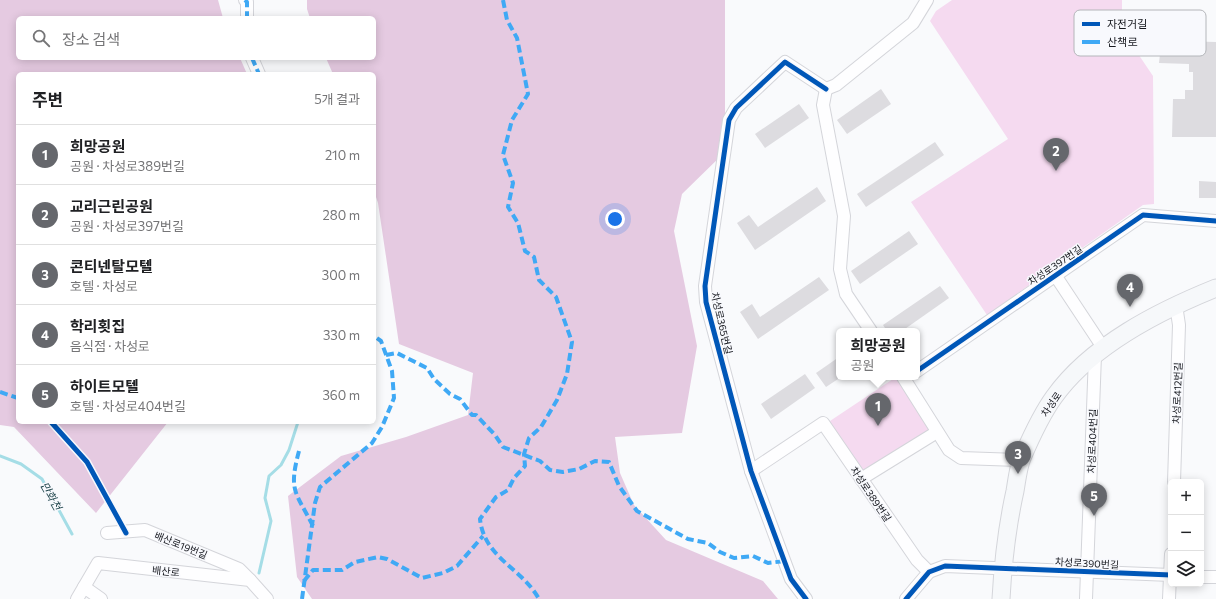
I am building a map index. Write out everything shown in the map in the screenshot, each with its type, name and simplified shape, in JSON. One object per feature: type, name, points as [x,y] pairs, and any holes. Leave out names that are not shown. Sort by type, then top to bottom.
[{"type":"main road","name":"차성로","points":[[1001,599],[1006,533],[1022,460],[1038,423],[1054,397],[1076,372],[1100,352],[1148,319],[1216,288]]},
{"type":"street","points":[[245,0],[247,2],[247,16]]},
{"type":"street","points":[[869,328],[846,294],[840,269],[844,216],[822,105],[826,89],[836,85],[913,23],[927,0]]},
{"type":"street","points":[[253,60],[258,72]]},
{"type":"street","name":"차성로365번길","points":[[806,599],[791,579],[751,471],[705,294],[729,120],[736,108],[785,62],[826,89]]},
{"type":"street","name":"차성로397번길","points":[[920,368],[1143,215],[1216,221]]},
{"type":"street","points":[[1055,275],[1100,352]]},
{"type":"street","name":"차성로412번길","points":[[1174,479],[1179,325],[1176,305]]},
{"type":"street","name":"차성로404번길","points":[[1086,599],[1100,352]]},
{"type":"street","points":[[906,380],[949,450],[961,458],[1022,460]]},
{"type":"street","name":"차성로389번길","points":[[751,471],[823,423],[917,560],[928,572]]},
{"type":"street","points":[[861,480],[937,432]]},
{"type":"street","name":"배산로19번길","points":[[107,533],[145,530],[239,569],[250,580]]},
{"type":"street","name":"배산로","points":[[77,599],[98,563],[250,580]]},
{"type":"street","points":[[906,599],[928,572],[945,566],[1003,568]]},
{"type":"street","name":"차성로390번길","points":[[1003,568],[1168,575]]},
{"type":"street","points":[[1204,577],[1216,577]]},
{"type":"street","points":[[250,580],[267,599]]},
{"type":"street","points":[[84,587],[101,599]]},
{"type":"street","points":[[1170,587],[1170,599]]},
{"type":"shaded area","points":[[0,0],[218,0],[222,16],[16,16],[16,60],[241,60],[246,72],[16,72],[16,424],[166,424],[96,513],[14,427],[0,425]]},
{"type":"shaded area","points":[[307,0],[725,0],[725,152],[682,194],[674,231],[697,346],[682,433],[615,437],[620,473],[634,505],[666,540],[763,581],[778,599],[312,599],[297,577],[288,496],[341,456],[406,437],[468,415],[473,373],[399,344],[376,197],[376,72],[332,72],[327,60],[376,60],[376,16],[309,16],[307,9]]},
{"type":"shaded area","points":[[952,0],[1122,0],[1122,10],[1074,10],[1074,56],[1140,56],[1153,76],[1154,204],[1143,205],[987,315],[911,202],[1008,139],[930,21],[936,11]]},
{"type":"shaded area","points":[[892,380],[898,380],[929,430],[864,470],[860,468],[827,423]]},
{"type":"building","points":[[1206,42],[1216,42],[1216,137],[1172,137],[1173,99],[1185,99],[1185,90],[1193,90],[1193,72],[1189,72],[1189,64],[1159,63],[1160,56],[1206,56]]},
{"type":"building","points":[[881,89],[891,104],[847,134],[837,120]]},
{"type":"building","points":[[799,104],[809,118],[765,148],[755,134]]},
{"type":"building","points":[[935,142],[944,155],[866,207],[857,194]]},
{"type":"building","points":[[1199,181],[1216,182],[1216,198],[1199,198]]},
{"type":"building","points":[[817,187],[826,201],[755,250],[737,223],[749,215],[758,227]]},
{"type":"building","points":[[909,231],[918,244],[860,284],[851,271]]},
{"type":"building","points":[[819,277],[829,290],[758,339],[740,312],[752,304],[760,317]]},
{"type":"building","points":[[940,286],[949,298],[906,328],[885,328],[883,325]]},
{"type":"building","points":[[836,359],[836,380],[826,387],[816,373]]},
{"type":"building","points":[[805,374],[815,388],[771,419],[761,404]]},
{"type":"waterway","points":[[259,573],[271,521],[265,498],[269,476],[281,465],[289,450],[297,424]]},
{"type":"waterway","name":"만화천","points":[[0,456],[21,464],[42,479],[72,534]]},
{"type":"marked path","points":[[245,0],[247,2],[247,16]]},
{"type":"marked path","points":[[503,0],[507,20],[517,38],[528,94],[512,120],[503,155],[513,183],[508,207],[518,223],[525,251],[534,257],[539,280],[556,297],[572,342],[567,374],[557,400],[541,427],[529,438],[524,454],[525,466],[514,478],[508,490],[496,497],[480,519],[483,532],[489,544],[496,553],[532,588],[539,599]]},
{"type":"marked path","points":[[253,60],[258,72]]},
{"type":"marked path","points":[[302,599],[315,503],[320,487],[372,443],[382,427],[394,398],[392,371],[381,341],[376,337]]},
{"type":"marked path","points":[[386,355],[397,353],[427,368],[434,379],[450,394],[460,399],[472,415],[476,415],[495,435],[503,447],[540,461],[550,470],[563,472],[579,469],[595,461],[609,462],[619,486],[637,511],[688,539],[708,543],[720,552],[734,558],[753,556],[768,563],[785,561]]},
{"type":"marked path","points":[[0,392],[16,397]]},
{"type":"marked path","points":[[299,451],[294,475],[294,484],[298,498],[313,526]]},
{"type":"marked path","points":[[304,581],[313,570],[342,570],[355,562],[378,557],[387,559],[422,578],[443,573],[457,566],[483,536]]},
{"type":"cycle path","points":[[806,599],[791,579],[751,471],[706,302],[705,286],[729,120],[736,108],[785,62],[826,89]]},
{"type":"cycle path","points":[[920,369],[1143,215],[1216,221]]},
{"type":"cycle path","points":[[53,424],[87,462],[126,533]]},
{"type":"cycle path","points":[[906,599],[929,572],[945,566],[1168,575]]},
{"type":"place","name":"교리근린공원","points":[[1056,171]]},
{"type":"place","name":"학리횟집","points":[[1130,307]]},
{"type":"place","name":"희망공원","points":[[878,426]]},
{"type":"place","name":"콘티넨탈모텔","points":[[1018,474]]},
{"type":"place","name":"하이트모텔","points":[[1094,516]]}]
